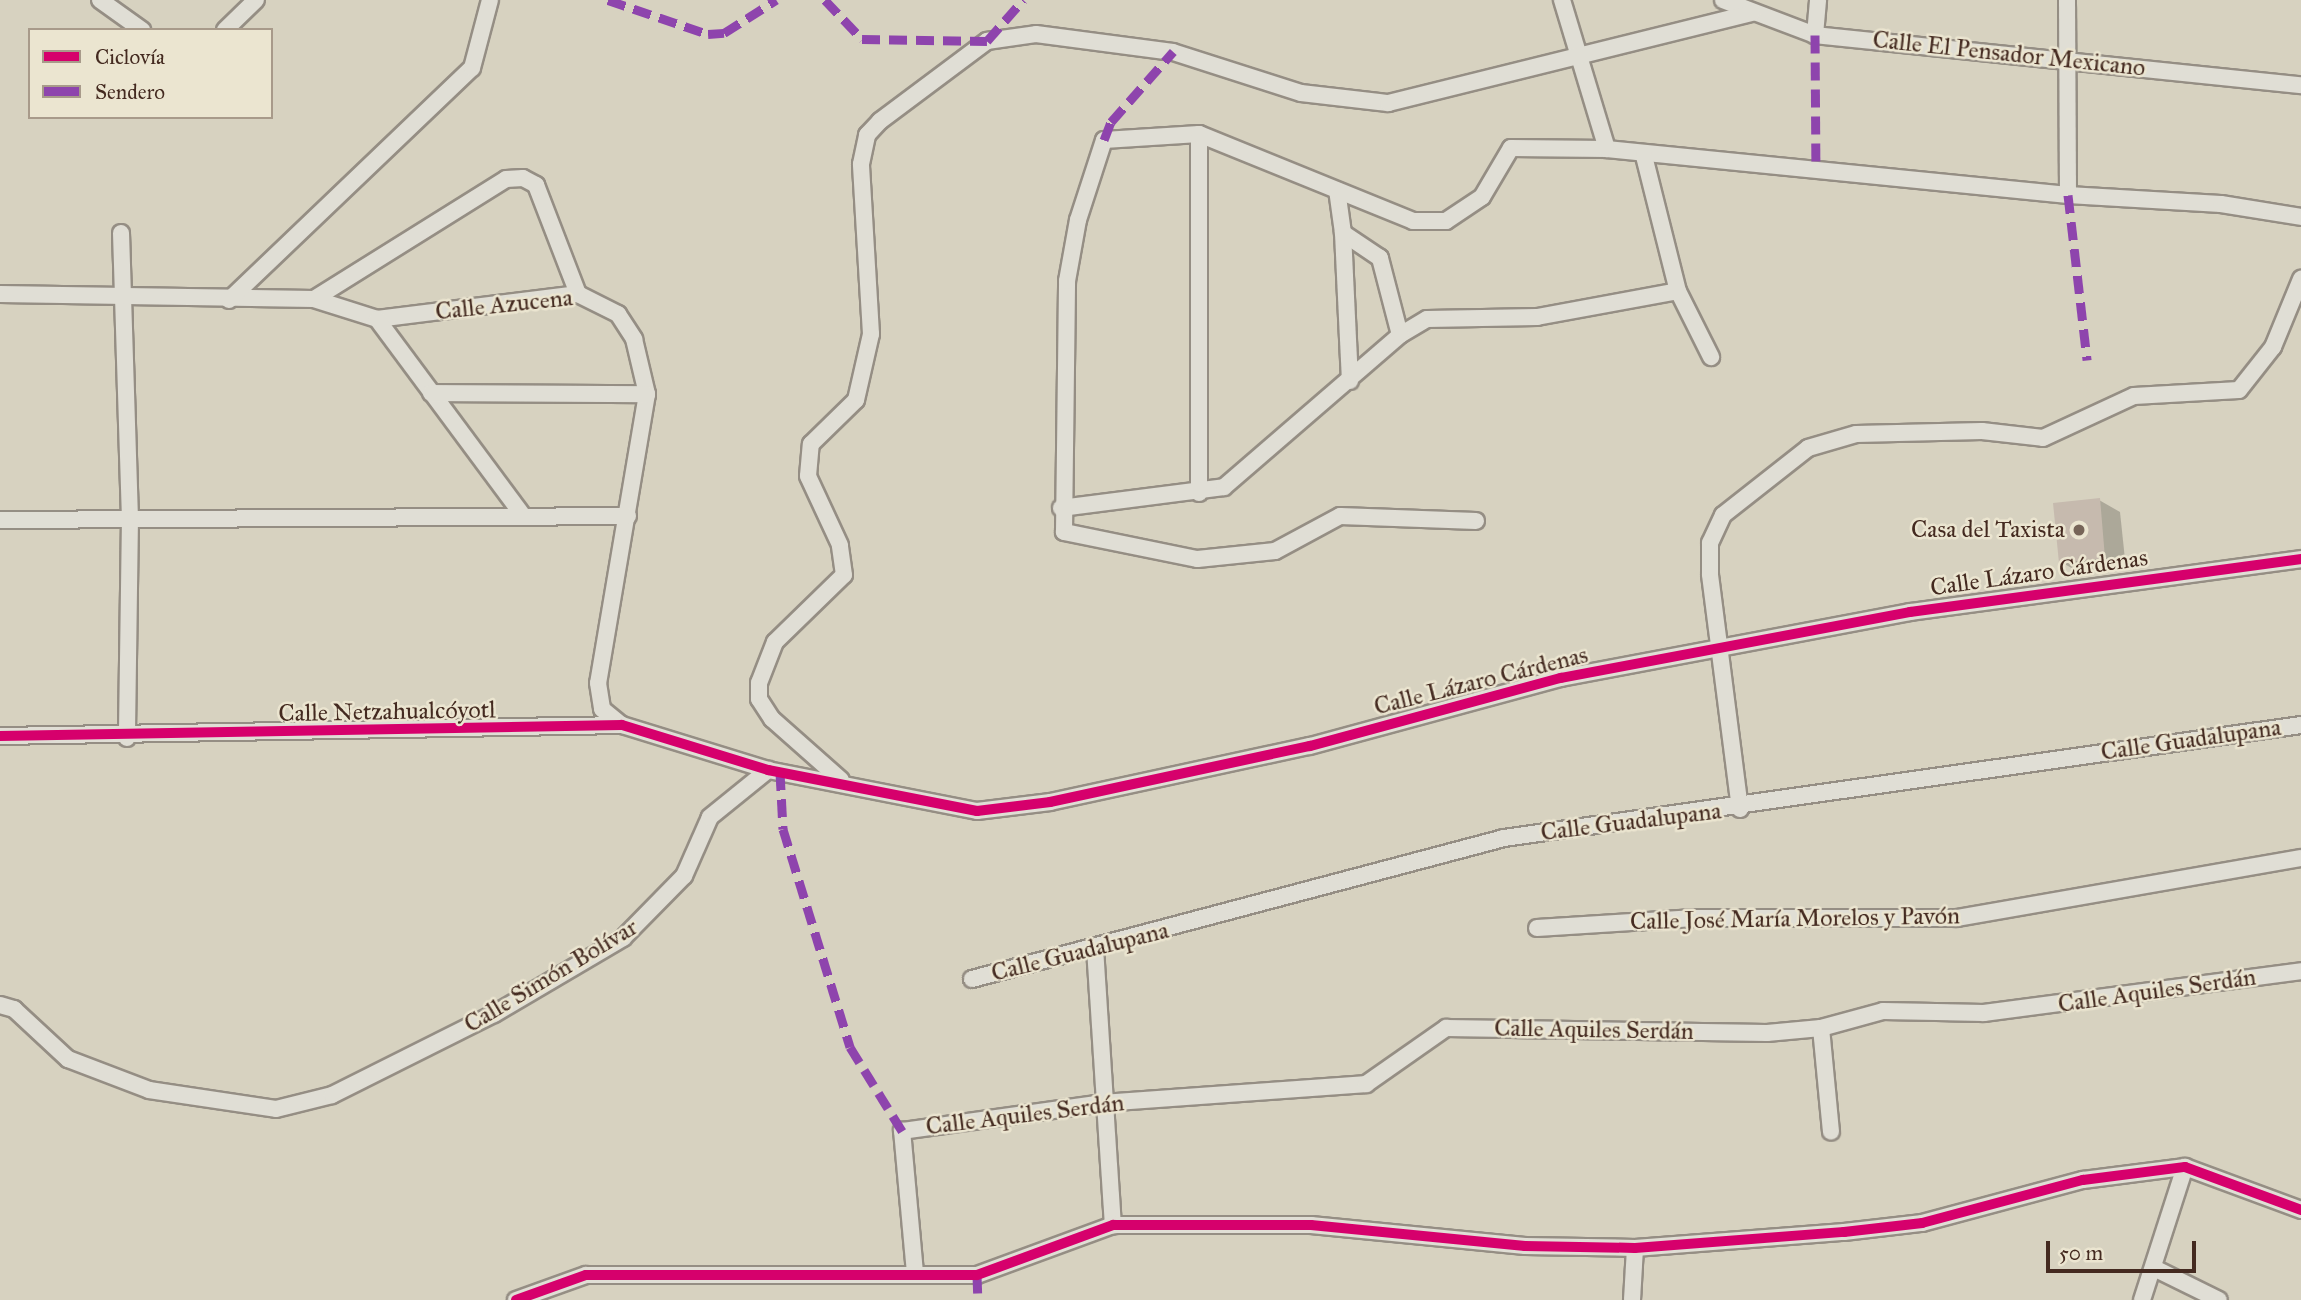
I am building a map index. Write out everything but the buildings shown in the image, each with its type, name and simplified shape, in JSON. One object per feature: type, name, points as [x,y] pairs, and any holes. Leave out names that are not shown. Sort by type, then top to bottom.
[{"type":"street","points":[[100,0],[139,28]]},
{"type":"street","points":[[227,28],[256,0]]},
{"type":"street","points":[[229,300],[472,68],[490,0]]},
{"type":"street","points":[[1562,0],[1607,149]]},
{"type":"street","name":"Calle El Pensador Mexicano","points":[[1723,0],[1815,35],[2301,85]]},
{"type":"street","points":[[1815,35],[1818,0]]},
{"type":"street","points":[[2067,0],[2068,195]]},
{"type":"street","points":[[841,780],[772,719],[759,699],[759,683],[775,642],[844,575],[840,545],[808,476],[811,444],[856,400],[871,334],[861,164],[867,135],[880,121],[987,41],[1036,34],[1160,50],[1301,93],[1388,103],[1752,13]]},
{"type":"street","points":[[1476,521],[1340,516],[1275,551],[1197,559],[1064,532],[1061,508],[1067,281],[1077,220],[1104,140],[1199,134],[1413,221],[1446,221],[1482,197],[1511,148],[1607,149],[1644,156],[1816,165],[2068,195],[2221,204],[2301,217]]},
{"type":"street","points":[[1199,134],[1199,493]]},
{"type":"street","points":[[1644,156],[1678,291],[1711,357]]},
{"type":"street","points":[[314,299],[506,179],[523,178],[536,185],[578,294]]},
{"type":"street","points":[[1337,190],[1343,233],[1350,381]]},
{"type":"street","points":[[121,233],[120,293],[130,517],[127,738]]},
{"type":"street","points":[[1343,233],[1380,258],[1400,335]]},
{"type":"street","points":[[1740,809],[1716,653],[1710,543],[1723,515],[1808,447],[1856,435],[1982,431],[2043,438],[2134,396],[2239,390],[2273,347],[2301,279]]},
{"type":"street","points":[[1061,508],[1199,493],[1224,487],[1350,381],[1400,335],[1427,319],[1537,317],[1678,291]]},
{"type":"street","name":"Calle Azucena","points":[[0,294],[120,293],[229,300],[314,299],[377,319],[578,294],[618,314],[634,339],[647,394],[598,683],[602,709],[622,725]]},
{"type":"street","points":[[377,319],[522,513]]},
{"type":"street","points":[[431,393],[647,394]]},
{"type":"street","points":[[0,520],[522,513],[628,516]]},
{"type":"street","name":"Calle Lázaro Cárdenas","points":[[768,770],[841,780],[977,811],[1050,802],[1310,746],[1561,678],[1716,653],[1909,612],[2301,559]]},
{"type":"street","name":"Calle Netzahualcóyotl","points":[[0,736],[127,738],[622,725],[768,770]]},
{"type":"street","name":"Calle Guadalupana","points":[[972,979],[1504,838],[1740,809],[2301,725]]},
{"type":"street","name":"Calle Simón Bolívar","points":[[0,1005],[14,1009],[68,1059],[137,1085],[276,1109],[332,1095],[421,1052],[623,938],[684,876],[710,817],[768,770]]},
{"type":"street","name":"Calle José María Morelos y Pavón","points":[[1537,928],[1695,918],[1957,918],[2301,858]]},
{"type":"street","points":[[1096,948],[1103,1104],[1113,1225]]},
{"type":"street","name":"Calle Aquiles Serdán","points":[[915,1273],[902,1131],[1103,1104],[1366,1084],[1446,1028],[1821,1028],[1883,1011],[1984,1013],[2301,971]]},
{"type":"street","points":[[1821,1028],[1831,1132]]},
{"type":"street","points":[[524,1298],[586,1275],[977,1275],[1113,1225],[1311,1225],[1525,1246],[1635,1248],[1922,1223],[2083,1180],[2185,1167],[2301,1209]]},
{"type":"street","points":[[2142,1300],[2185,1167]]},
{"type":"street","points":[[1632,1300],[1635,1248]]},
{"type":"street","points":[[2154,1268],[2219,1300]]},
{"type":"marked path","points":[[608,0],[708,34],[724,33],[776,0]]},
{"type":"marked path","points":[[825,0],[862,39],[987,41],[1023,0]]},
{"type":"marked path","points":[[1815,35],[1816,165]]},
{"type":"marked path","points":[[1104,140],[1111,122],[1173,52]]},
{"type":"marked path","points":[[2068,195],[2087,360]]},
{"type":"marked path","points":[[780,772],[783,829],[850,1047],[902,1131]]},
{"type":"marked path","points":[[977,1275],[978,1300]]},
{"type":"cycle path","points":[[0,736],[622,725],[768,770],[977,811],[1050,802],[1310,746],[1561,678],[1910,612],[2301,559]]},
{"type":"cycle path","points":[[516,1300],[586,1275],[977,1275],[1113,1225],[1311,1225],[1525,1246],[1635,1248],[1844,1232],[1922,1223],[2083,1180],[2185,1167],[2301,1210]]},
{"type":"place","name":"Casa del Taxista","points":[[2079,530]]}]
